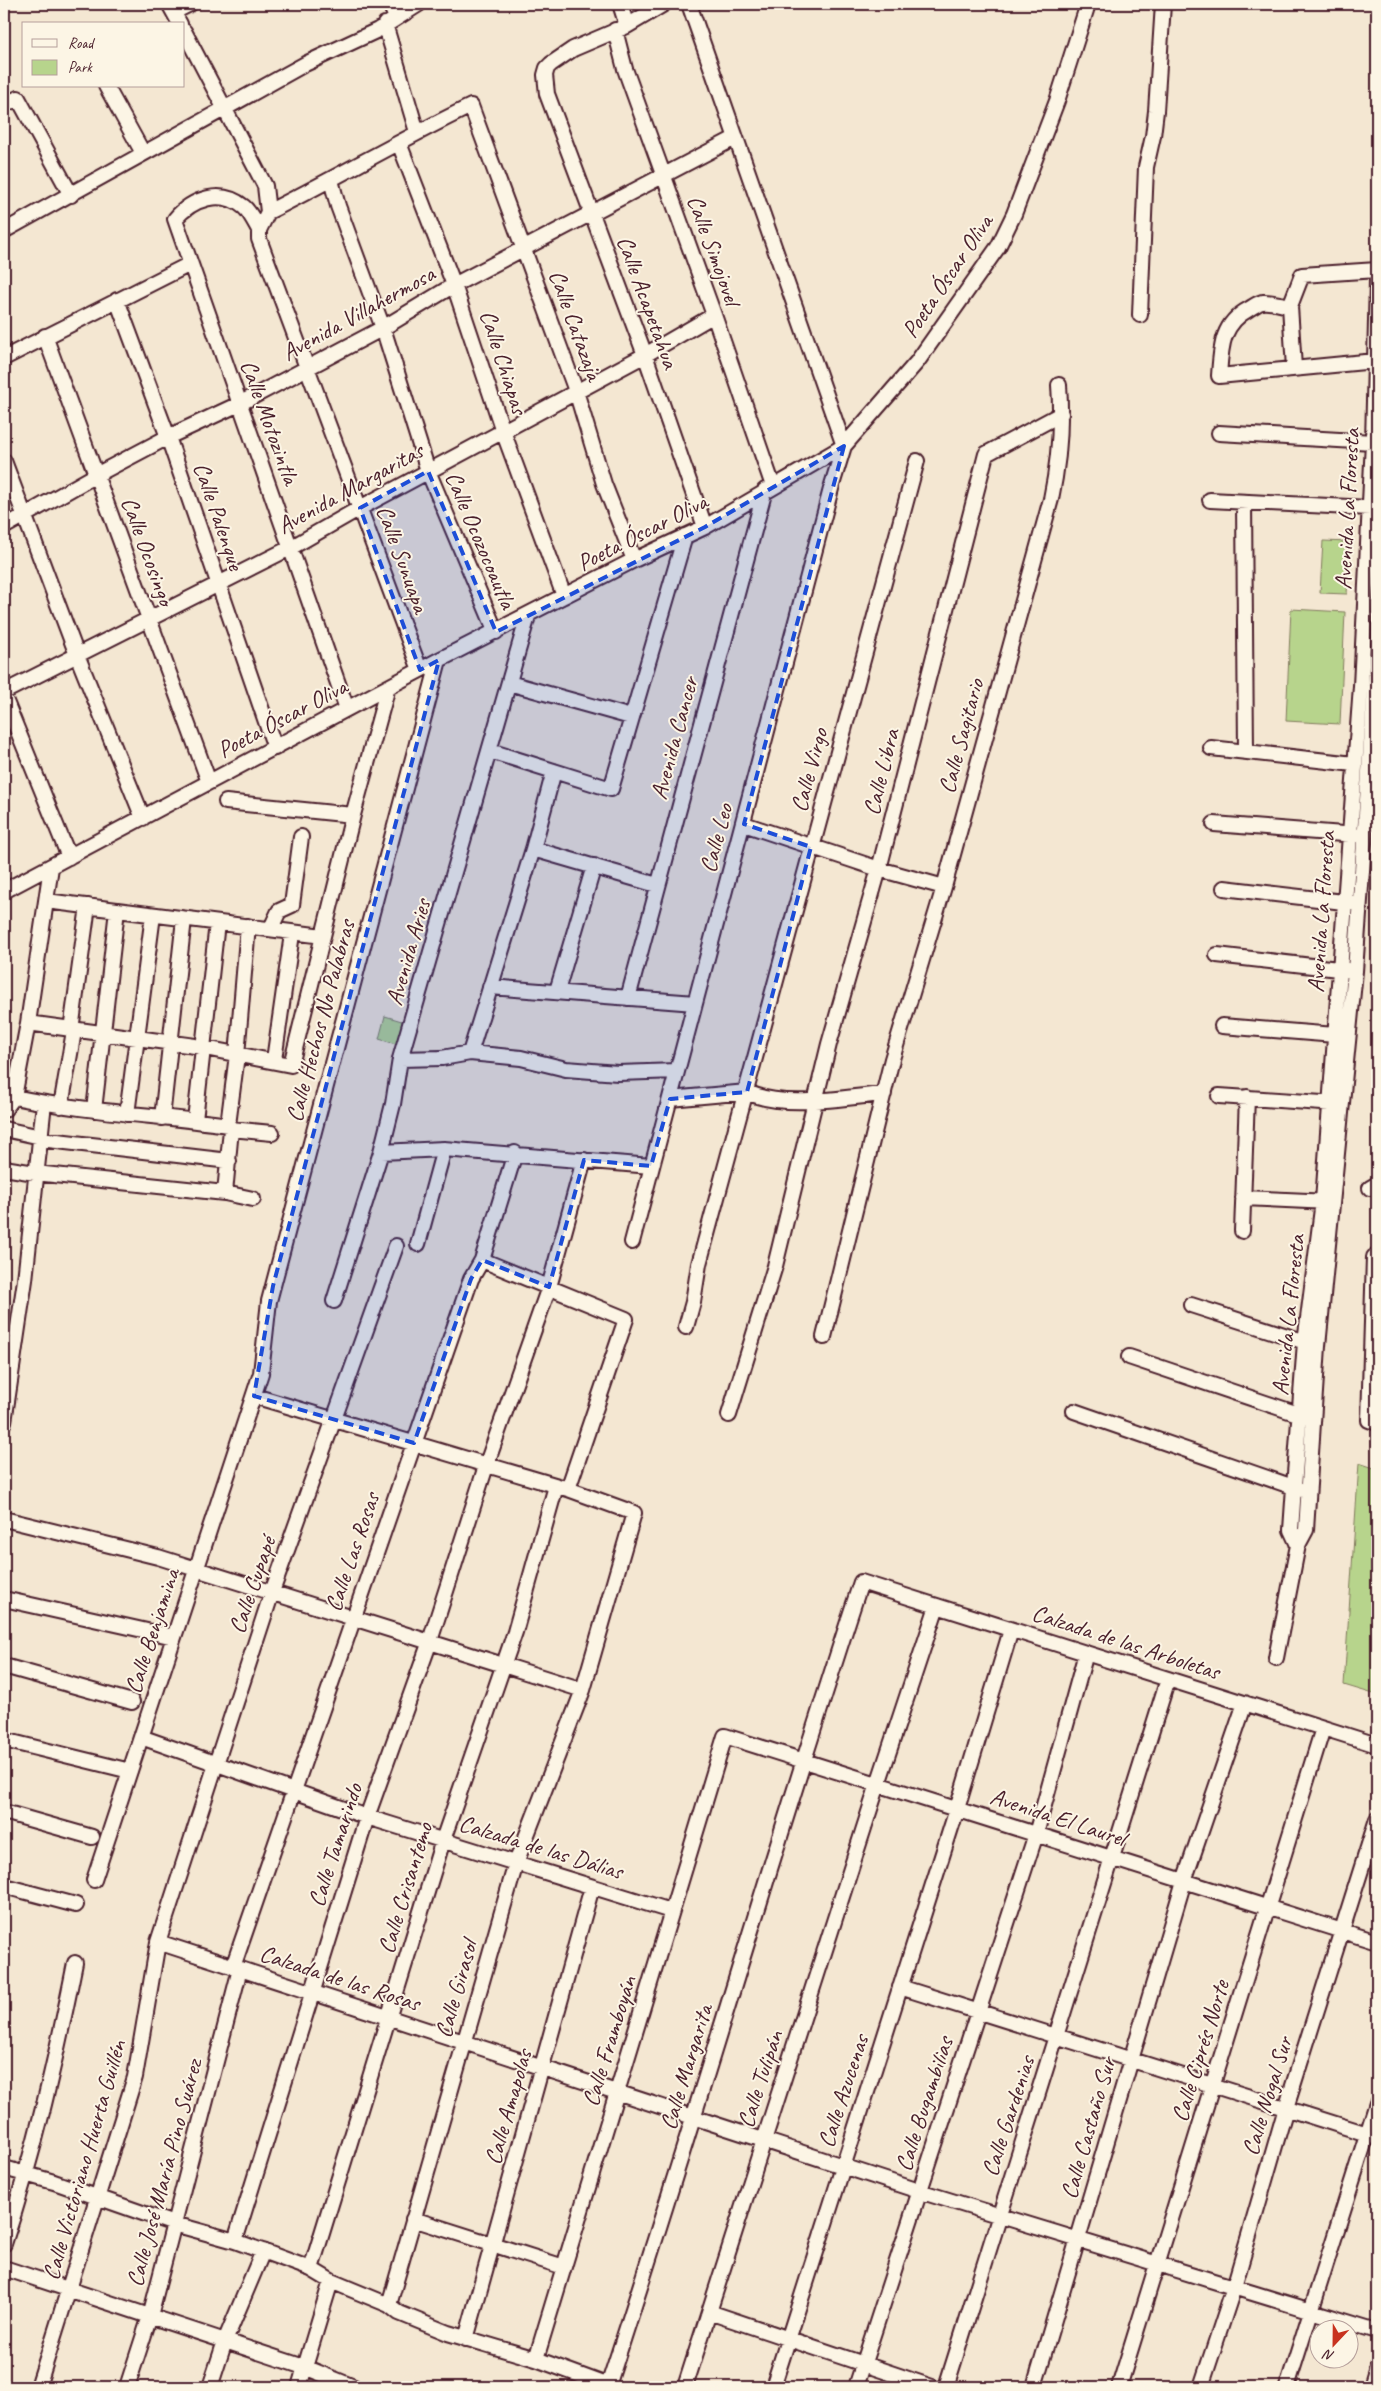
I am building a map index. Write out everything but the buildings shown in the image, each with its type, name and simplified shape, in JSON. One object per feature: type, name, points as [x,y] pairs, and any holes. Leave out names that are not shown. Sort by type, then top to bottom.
[{"type":"street","points":[[174,13],[190,4]]},
{"type":"street","points":[[268,212],[331,180],[417,132],[390,21],[390,4]]},
{"type":"street","points":[[5,227],[71,196],[143,153],[225,110],[312,60],[378,30],[419,4]]},
{"type":"street","name":"Calle Simojovel","points":[[620,4],[625,69],[714,315],[769,488]]},
{"type":"street","points":[[621,28],[664,4]]},
{"type":"street","points":[[689,4],[844,446]]},
{"type":"street","name":"Poeta Óscar Oliva","points":[[4,891],[420,670],[634,560],[704,527],[844,446],[917,362],[998,247],[1014,214],[1057,101],[1088,4]]},
{"type":"street","points":[[1140,315],[1146,167],[1156,111],[1163,4]]},
{"type":"street","name":"Calle Acapetahua","points":[[621,28],[573,49],[547,68],[545,75],[548,94],[644,356],[704,527]]},
{"type":"street","points":[[185,33],[264,186],[268,212],[259,234]]},
{"type":"street","points":[[107,88],[143,153]]},
{"type":"street","points":[[4,105],[18,98],[71,196]]},
{"type":"street","name":"Calle Catazaja","points":[[417,132],[471,106],[576,391],[604,484],[634,560]]},
{"type":"street","name":"Avenida Villahermosa","points":[[4,527],[96,475],[168,437],[239,404],[383,328],[454,285],[735,138]]},
{"type":"street","name":"Calle Chiapas","points":[[399,143],[454,285],[503,431],[564,596]]},
{"type":"street","name":"Calle Ocozocoautla","points":[[331,180],[338,206],[383,328],[428,471],[496,632]]},
{"type":"street","name":"Calle Motozintla","points":[[259,234],[244,207],[227,200],[208,196],[183,210],[175,219],[239,404],[292,547],[347,709]]},
{"type":"street","name":"Calle Sunuapa","points":[[259,234],[420,670]]},
{"type":"street","points":[[4,358],[190,264]]},
{"type":"street","points":[[1294,368],[1290,306],[1302,275],[1377,270]]},
{"type":"street","name":"Avenida La Floresta","points":[[1298,1545],[1291,1530],[1294,1487],[1306,1417],[1336,1103],[1335,1035],[1348,833],[1361,686],[1374,442],[1377,280]]},
{"type":"street","name":"Calle Palenque","points":[[117,300],[168,437],[275,748]]},
{"type":"street","points":[[1290,306],[1262,302],[1245,311],[1234,320],[1226,329],[1220,354],[1219,376],[1375,362]]},
{"type":"street","name":"Avenida Margaritas","points":[[4,692],[218,582],[292,547],[428,471],[644,356],[714,315]]},
{"type":"street","name":"Calle Ocosingo","points":[[45,336],[209,782]]},
{"type":"street","name":"Calle Sagitario","points":[[824,1337],[884,1094],[944,887],[1051,498],[1058,466],[1061,414],[1059,385]]},
{"type":"street","name":"Calle Libra","points":[[729,1415],[774,1266],[815,1099],[879,869],[986,454],[1061,414]]},
{"type":"street","points":[[1219,433],[1374,442]]},
{"type":"street","name":"Calle Leo","points":[[632,1242],[744,824],[832,484],[844,446]]},
{"type":"street","name":"Calle Virgo","points":[[686,1327],[693,1302],[699,1264],[917,460]]},
{"type":"street","points":[[4,461],[77,655],[143,818]]},
{"type":"street","name":"Avenida Cancer","points":[[628,998],[657,885],[769,488]]},
{"type":"street","points":[[1210,500],[1370,508]]},
{"type":"street","points":[[1244,502],[1246,750]]},
{"type":"street","points":[[490,751],[610,789],[685,536]]},
{"type":"street","name":"Avenida Aries","points":[[334,1301],[381,1152],[393,1104],[400,1058],[528,616]]},
{"type":"street","name":"Avenida La Floresta","points":[[1336,1103],[1348,1040],[1355,971],[1377,658]]},
{"type":"street","name":"Calle Hechos No Palabras","points":[[254,1396],[261,1372],[269,1301],[440,660]]},
{"type":"street","points":[[509,684],[630,717]]},
{"type":"street","points":[[28,1023],[72,1031],[203,1048],[274,1060],[291,1065],[300,1019],[388,688]]},
{"type":"street","points":[[4,697],[69,857]]},
{"type":"street","points":[[1211,748],[1246,750],[1354,764]]},
{"type":"street","points":[[470,1054],[533,849],[554,771]]},
{"type":"street","points":[[226,802],[353,815]]},
{"type":"street","points":[[744,824],[879,869],[944,887]]},
{"type":"street","points":[[1214,824],[1348,833],[1364,837]]},
{"type":"street","points":[[271,928],[279,911],[292,905],[301,837]]},
{"type":"street","points":[[533,849],[657,885]]},
{"type":"street","points":[[557,991],[594,866]]},
{"type":"street","points":[[4,1110],[14,1097],[28,1023],[51,867]]},
{"type":"street","points":[[1224,888],[1360,904]]},
{"type":"street","points":[[46,901],[271,928],[292,934],[323,936]]},
{"type":"street","points":[[61,1106],[88,906]]},
{"type":"street","points":[[94,1110],[117,910]]},
{"type":"street","points":[[127,1114],[153,915]]},
{"type":"street","points":[[162,1118],[184,919]]},
{"type":"street","points":[[195,1120],[217,923]]},
{"type":"street","points":[[225,1193],[248,926]]},
{"type":"street","points":[[274,1060],[292,934]]},
{"type":"street","points":[[1218,954],[1355,971]]},
{"type":"street","points":[[490,987],[695,1003]]},
{"type":"street","points":[[1222,1026],[1335,1035],[1348,1040]]},
{"type":"street","points":[[400,1058],[442,1058],[470,1054],[521,1058],[566,1069],[618,1072],[677,1071]]},
{"type":"street","points":[[670,1099],[747,1092],[775,1101],[794,1103],[815,1099],[884,1094]]},
{"type":"street","points":[[1219,1096],[1336,1103]]},
{"type":"street","points":[[14,1097],[61,1106],[195,1120],[272,1133]]},
{"type":"street","points":[[1242,1231],[1247,1097]]},
{"type":"street","points":[[4,1422],[25,1280],[44,1103]]},
{"type":"street","points":[[4,1129],[40,1138],[229,1161]]},
{"type":"street","points":[[418,1244],[444,1149]]},
{"type":"street","points":[[381,1152],[444,1149],[515,1153],[651,1166]]},
{"type":"street","name":"Calle Las Rosas","points":[[236,1968],[293,1790],[471,1279],[482,1260],[515,1153]]},
{"type":"street","name":"Calle Tamarindo","points":[[235,2241],[367,1817],[429,1644],[486,1466],[549,1287],[584,1160]]},
{"type":"street","points":[[4,1168],[35,1174],[225,1193],[253,1199]]},
{"type":"street","points":[[1243,1198],[1328,1202]]},
{"type":"street","name":"Calle Cupapé","points":[[158,1942],[272,1592],[396,1246]]},
{"type":"street","points":[[1376,1257],[1369,1420],[1377,1423]]},
{"type":"street","points":[[482,1260],[549,1287]]},
{"type":"street","name":"Calle Crisantemo","points":[[311,2269],[443,1840],[515,1632],[562,1487],[626,1319],[549,1287]]},
{"type":"street","points":[[1191,1304],[1312,1344]]},
{"type":"street","points":[[1129,1357],[1306,1417]]},
{"type":"street","points":[[254,1396],[562,1487]]},
{"type":"street","name":"Calle Benjamina","points":[[94,1880],[254,1396]]},
{"type":"street","points":[[1074,1411],[1308,1492]]},
{"type":"street","name":"Avenida La Floresta","points":[[1276,1658],[1298,1545],[1306,1530],[1308,1492],[1306,1417]]},
{"type":"street","name":"Calle Girasol","points":[[389,2305],[516,1863],[583,1690],[634,1513],[562,1487]]},
{"type":"street","points":[[4,1519],[197,1568],[353,1617],[429,1644],[583,1690]]},
{"type":"street","name":"Calzada de las Arboletas","points":[[861,1582],[1377,1746]]},
{"type":"street","name":"Calle Margarita","points":[[610,2386],[694,2118],[802,1760],[861,1582]]},
{"type":"street","points":[[4,1600],[174,1637]]},
{"type":"street","name":"Calle Tulipán","points":[[685,2387],[878,1784],[938,1606]]},
{"type":"street","name":"Calle Azucenas","points":[[773,2387],[957,1809],[1011,1630]]},
{"type":"street","name":"Calle Bugambilias","points":[[856,2387],[1036,1834],[1086,1653]]},
{"type":"street","points":[[4,1666],[132,1702]]},
{"type":"street","name":"Calle Gardenias","points":[[946,2387],[1168,1679]]},
{"type":"street","name":"Calle Castaño Sur","points":[[1034,2387],[1184,1881],[1245,1704]]},
{"type":"street","name":"Calle Ciprés Norte","points":[[1120,2387],[1323,1728]]},
{"type":"street","name":"Avenida El Laurel","points":[[725,1736],[1377,1942]]},
{"type":"street","name":"Calle Framboyán","points":[[536,2359],[725,1736]]},
{"type":"street","name":"Calzada de las Dálias","points":[[141,1737],[367,1817],[672,1911]]},
{"type":"street","points":[[4,1740],[130,1771]]},
{"type":"street","points":[[4,1812],[92,1837]]},
{"type":"street","name":"Calle Nogal Sur","points":[[1201,2387],[1234,2288],[1286,2108],[1377,1819]]},
{"type":"street","points":[[4,1886],[76,1905]]},
{"type":"street","name":"Calle Amapolas","points":[[466,2338],[592,1887]]},
{"type":"street","name":"Calzada de las Rosas","points":[[158,1942],[920,2191],[1377,2331]]},
{"type":"street","name":"Calle Victoriano Huerta Guillén","points":[[38,2387],[136,2077],[158,1942]]},
{"type":"street","points":[[4,2244],[26,2175],[47,2098],[76,1963]]},
{"type":"street","name":"Calle José María Pino Suárez","points":[[127,2387],[150,2316],[174,2224],[236,1968]]},
{"type":"street","points":[[900,1988],[1372,2135]]},
{"type":"street","points":[[1287,2387],[1372,2135],[1377,2103]]},
{"type":"street","points":[[4,2168],[98,2196],[174,2224],[263,2251],[311,2269],[331,2281],[389,2305],[399,2313],[448,2334],[536,2359],[610,2386]]},
{"type":"street","points":[[413,2219],[564,2266]]},
{"type":"street","points":[[210,2387],[225,2341],[263,2251]]},
{"type":"street","points":[[4,2268],[307,2368],[354,2387]]},
{"type":"street","points":[[299,2387],[307,2368],[331,2281]]},
{"type":"street","points":[[709,2312],[932,2387]]},
{"type":"street","points":[[1371,2387],[1377,2367]]},
{"type":"highlighted area","points":[[844,446],[744,824],[811,847],[747,1092],[670,1099],[651,1166],[584,1160],[549,1287],[482,1260],[471,1279],[414,1443],[254,1396],[273,1286],[439,660],[420,670],[360,508],[428,471],[496,632],[705,527]]},
{"type":"green space","points":[[1323,541],[1350,542],[1347,594],[1320,593]]},
{"type":"green space","points":[[1291,609],[1345,612],[1340,724],[1286,721]]},
{"type":"green space","points":[[385,1016],[405,1022],[399,1045],[379,1039]]},
{"type":"green space","points":[[1359,1463],[1377,1469],[1377,1695],[1344,1685]]}]
